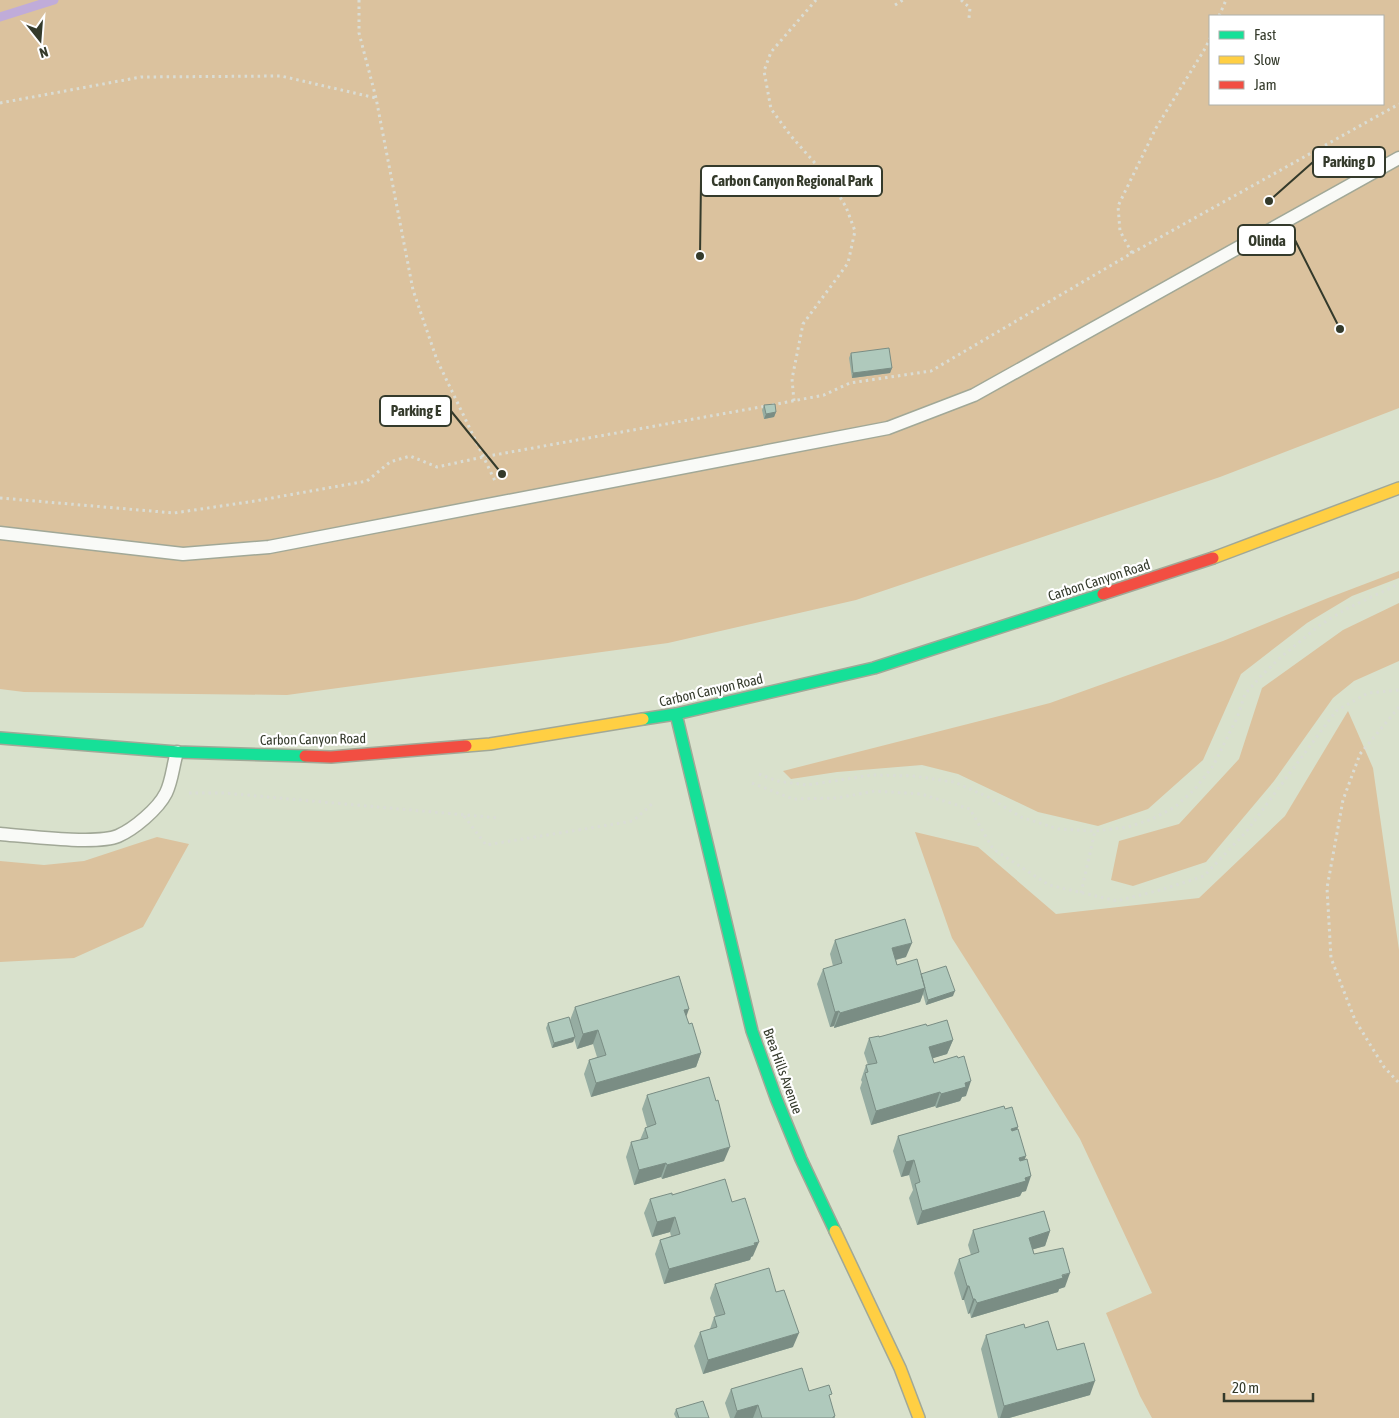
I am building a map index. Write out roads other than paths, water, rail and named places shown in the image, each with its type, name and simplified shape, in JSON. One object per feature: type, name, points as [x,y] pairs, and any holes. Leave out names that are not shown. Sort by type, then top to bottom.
[{"type":"main road","name":"Carbon Canyon Road","points":[[0,738],[177,752],[331,757],[490,744],[676,714],[874,668],[1207,560],[1399,488]]},
{"type":"main road","name":"Brea Hills Avenue","points":[[676,714],[752,1031],[776,1098],[802,1159],[900,1368],[919,1418]]},
{"type":"lane","points":[[0,533],[184,554],[269,547],[888,428],[983,390],[1399,158]]},
{"type":"lane","points":[[0,834],[96,840],[117,837],[151,812],[166,793],[177,752]]},
{"type":"waterway","points":[[0,17],[54,0]]},
{"type":"place","name":"Parking D","points":[[1269,201]]},
{"type":"place","name":"Carbon Canyon Regional Park","points":[[700,256]]},
{"type":"place","name":"Olinda","points":[[1340,329]]},
{"type":"place","name":"Parking E","points":[[502,474]]}]
